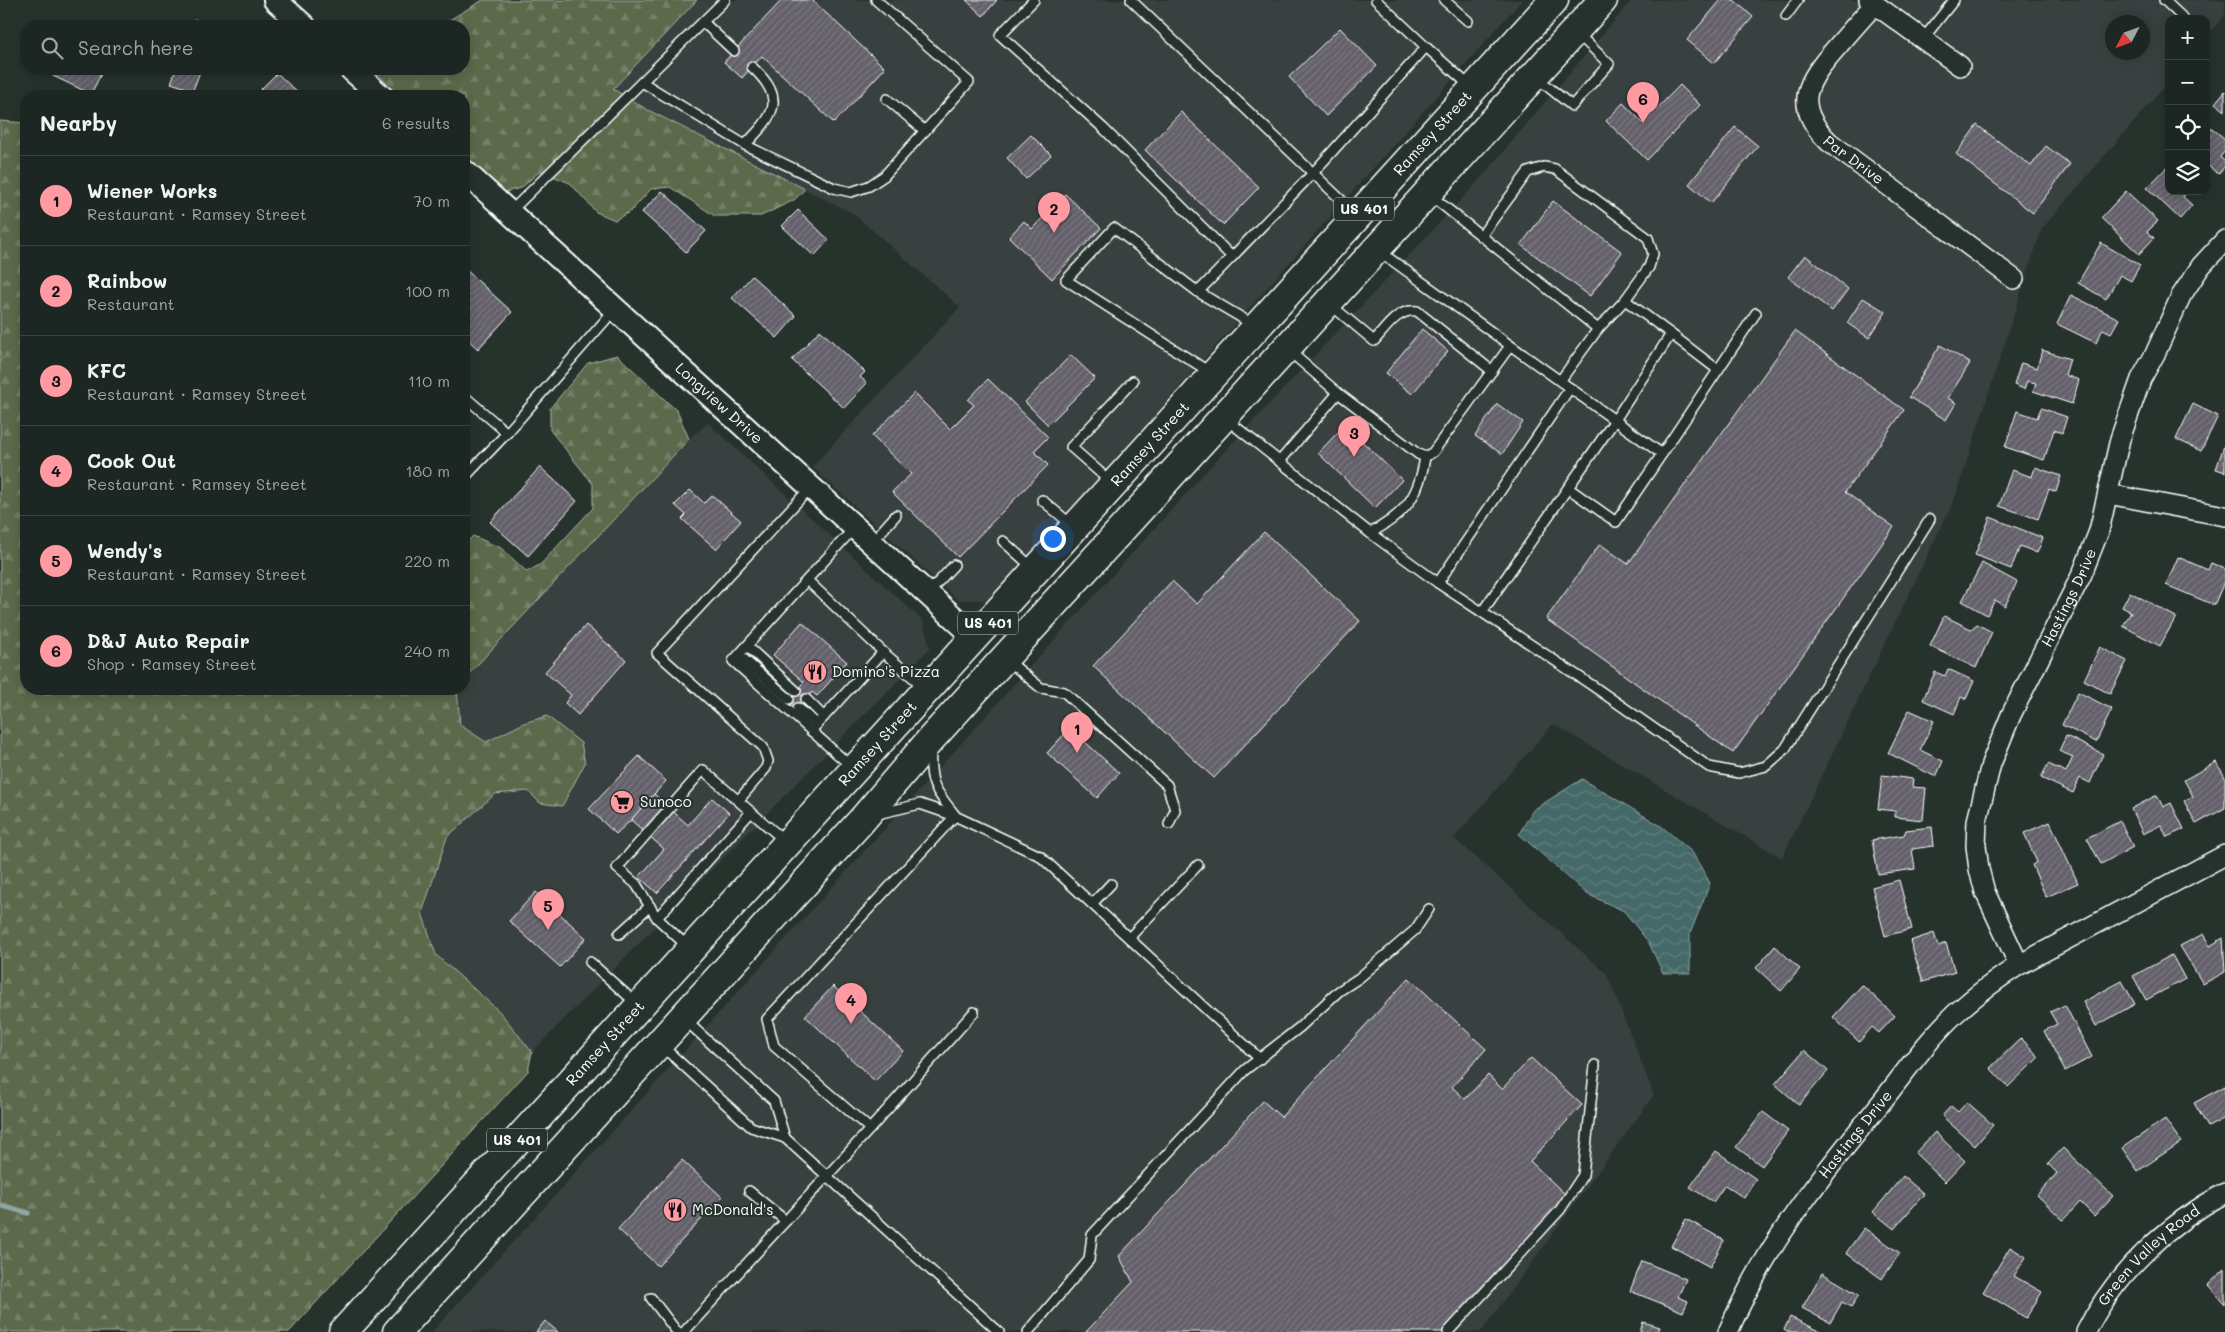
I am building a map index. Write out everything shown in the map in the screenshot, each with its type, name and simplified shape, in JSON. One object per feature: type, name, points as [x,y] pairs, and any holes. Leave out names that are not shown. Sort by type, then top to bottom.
[{"type":"main road","name":"US 401","points":[[397,1332],[862,820],[931,739],[1286,348],[1329,304],[1376,249],[1603,0]]},
{"type":"main road","name":"Ramsey Street","points":[[343,1332],[1358,216],[1550,1]]},
{"type":"main road","points":[[639,1006],[683,1018]]},
{"type":"main road","points":[[639,1006],[659,1044]]},
{"type":"street","points":[[275,0],[297,20]]},
{"type":"street","name":"Par Drive","points":[[1960,66],[1872,2],[1815,72],[1808,86],[1806,101],[1811,120],[1829,142],[2014,279]]},
{"type":"street","points":[[358,75],[374,90]]},
{"type":"street","name":"Longview Drive","points":[[470,176],[975,636]]},
{"type":"street","name":"Hastings Drive","points":[[2019,965],[1985,892],[1976,846],[1977,821],[1991,764],[2010,716],[2082,574],[2099,531],[2120,439],[2141,378],[2155,354],[2181,296],[2201,266],[2225,240]]},
{"type":"street","points":[[2108,494],[2225,516]]},
{"type":"street","name":"Hastings Drive","points":[[1728,1332],[1740,1304],[1772,1246],[1813,1186],[1955,1014],[1988,986],[2019,965],[2225,855]]},
{"type":"street","name":"Green Valley Road","points":[[2086,1332],[2094,1314],[2124,1275],[2159,1239],[2191,1214],[2225,1193]]},
{"type":"lane","points":[[510,212],[725,0]]},
{"type":"lane","points":[[642,82],[745,146],[834,188],[851,192],[869,186],[884,176],[969,82],[876,0]]},
{"type":"lane","points":[[1034,0],[1000,34],[1103,128],[1232,257]]},
{"type":"lane","points":[[1131,0],[1358,216]]},
{"type":"lane","points":[[1376,0],[1473,89]]},
{"type":"lane","points":[[1444,0],[1468,21]]},
{"type":"lane","points":[[1786,16],[1798,0]]},
{"type":"lane","points":[[1923,39],[1954,0]]},
{"type":"lane","points":[[2164,0],[2180,15]]},
{"type":"lane","points":[[702,22],[734,52]]},
{"type":"lane","points":[[1534,75],[1572,106],[1610,64],[1575,31]]},
{"type":"lane","points":[[1198,292],[1313,173],[1426,47]]},
{"type":"lane","points":[[745,146],[767,122],[773,109],[772,91],[752,67]]},
{"type":"lane","points":[[887,98],[925,131]]},
{"type":"lane","points":[[1481,236],[1528,172],[1544,167],[1555,169],[1648,238],[1652,254],[1649,267],[1626,300],[1598,329],[1560,381]]},
{"type":"lane","points":[[1428,193],[1598,329]]},
{"type":"lane","points":[[1213,375],[1066,280],[1114,228],[1198,292],[1257,327]]},
{"type":"lane","points":[[1376,249],[1662,454]]},
{"type":"lane","points":[[1626,300],[1718,370]]},
{"type":"lane","points":[[1329,304],[1374,341],[1400,313],[1409,310],[1417,311],[1492,371]]},
{"type":"lane","points":[[470,472],[507,433],[616,308]]},
{"type":"lane","points":[[1568,488],[1616,522],[1756,313]]},
{"type":"lane","points":[[1482,612],[1615,420],[1671,334]]},
{"type":"lane","points":[[1370,533],[1386,525],[1416,494],[1422,478],[1425,457],[1433,452],[1510,346]]},
{"type":"lane","points":[[1286,348],[1338,393],[1418,454],[1425,457]]},
{"type":"lane","points":[[1114,484],[1071,447],[1133,381]]},
{"type":"lane","points":[[1438,583],[1570,388]]},
{"type":"lane","points":[[1280,461],[1338,393]]},
{"type":"lane","points":[[470,401],[507,433]]},
{"type":"lane","points":[[1224,417],[1370,533],[1438,583],[1709,767],[1738,773],[1766,766],[1785,749],[1930,519]]},
{"type":"lane","points":[[738,801],[766,768],[768,761],[763,747],[657,653],[811,486]]},
{"type":"lane","points":[[1042,500],[1074,528]]},
{"type":"lane","points":[[872,542],[896,515]]},
{"type":"lane","points":[[854,770],[733,661],[855,526]]},
{"type":"lane","points":[[1003,541],[1036,570]]},
{"type":"lane","points":[[928,593],[954,565]]},
{"type":"lane","points":[[807,580],[883,652],[927,690]]},
{"type":"lane","points":[[747,646],[796,691]]},
{"type":"lane","points":[[811,732],[883,652]]},
{"type":"lane","points":[[739,655],[789,699]]},
{"type":"lane","points":[[1005,658],[1041,688],[1064,692],[1167,785],[1175,810],[1169,824]]},
{"type":"lane","points":[[806,700],[824,717]]},
{"type":"lane","points":[[798,708],[817,724]]},
{"type":"lane","points":[[931,739],[930,772],[935,791],[955,816]]},
{"type":"lane","points":[[691,949],[657,918],[636,884],[618,868],[703,770],[788,843]]},
{"type":"lane","points":[[862,820],[881,812],[920,804],[955,816],[1040,856],[1260,1059]]},
{"type":"lane","points":[[657,918],[751,812]]},
{"type":"lane","points":[[870,1129],[774,1046],[767,1019],[955,816]]},
{"type":"lane","points":[[1129,938],[1198,866]]},
{"type":"lane","points":[[1092,904],[1111,884]]},
{"type":"lane","points":[[619,934],[650,906]]},
{"type":"lane","points":[[1028,1332],[1089,1260],[1092,1235],[1226,1089],[1245,1070],[1415,930],[1429,909]]},
{"type":"lane","points":[[590,962],[639,1006]]},
{"type":"lane","points":[[684,1332],[870,1129],[974,1012]]},
{"type":"lane","points":[[683,1018],[774,1101],[785,1138]]},
{"type":"lane","points":[[659,1044],[751,1127],[785,1138],[999,1332]]},
{"type":"lane","points":[[1448,1332],[1560,1210],[1583,1175],[1595,1064]]},
{"type":"lane","points":[[749,1191],[786,1221]]},
{"type":"lane","points":[[651,1298],[677,1332]]},
{"type":"shaded area","points":[[697,0],[1522,0],[991,600],[958,600],[812,467],[960,307],[854,214],[646,109],[613,89]]},
{"type":"shaded area","points":[[1632,0],[2225,0],[2225,15],[2210,32],[2210,15],[2165,15],[2165,86],[2041,230],[1955,498],[1782,858],[1553,724],[1454,838],[1607,974],[1654,1095],[1481,1332],[432,1332],[1210,467],[1475,185]]},
{"type":"shaded area","points":[[708,423],[923,621],[930,648],[532,1052],[500,1012],[436,955],[422,913],[447,837],[495,794],[528,791],[540,803],[524,723],[487,742],[460,725],[458,695],[470,695],[470,673],[689,439]]},
{"type":"green space","points":[[483,0],[697,0],[613,89],[646,109],[805,189],[794,200],[761,216],[715,216],[670,187],[651,189],[631,211],[615,220],[596,212],[570,183],[540,171],[521,188],[501,193],[470,164],[470,90],[393,90],[379,75],[470,75],[470,20],[449,20]]},
{"type":"green space","points":[[0,121],[20,123],[20,695],[458,695],[460,725],[486,742],[524,723],[547,716],[581,743],[585,763],[562,806],[540,803],[528,791],[495,794],[447,837],[422,913],[436,955],[500,1012],[532,1052],[528,1071],[289,1332],[0,1332]]},
{"type":"green space","points":[[617,355],[677,411],[689,439],[470,673],[470,539],[473,536],[501,548],[527,572],[541,564],[593,508],[593,484],[550,430],[550,408],[588,363]]},
{"type":"water","points":[[1582,779],[1661,826],[1692,852],[1710,883],[1690,934],[1690,973],[1663,973],[1649,943],[1624,911],[1587,894],[1519,834],[1533,810]]},
{"type":"building","points":[[782,0],[812,0],[885,68],[834,123],[762,56],[742,78],[724,62]]},
{"type":"building","points":[[966,0],[997,0],[983,16]]},
{"type":"building","points":[[1721,0],[1734,0],[1753,17],[1714,63],[1687,40]]},
{"type":"building","points":[[1340,28],[1377,66],[1326,116],[1289,77]]},
{"type":"building","points":[[100,75],[93,90],[83,90],[53,76]]},
{"type":"building","points":[[174,75],[199,75],[193,90],[171,83]]},
{"type":"building","points":[[275,75],[279,75],[295,90],[260,90]]},
{"type":"building","points":[[1680,85],[1700,105],[1647,160],[1606,121],[1623,103],[1643,123]]},
{"type":"building","points":[[2225,91],[2225,111],[2215,103]]},
{"type":"building","points":[[1181,112],[1259,187],[1223,225],[1145,150]]},
{"type":"building","points":[[1977,125],[2031,166],[2046,146],[2070,164],[2033,213],[1956,154]]},
{"type":"building","points":[[2210,126],[2225,139],[2225,151],[2220,157],[2225,162],[2225,166],[2218,174],[2210,167]]},
{"type":"building","points":[[1735,127],[1758,146],[1711,203],[1689,184]]},
{"type":"building","points":[[1031,135],[1051,155],[1026,179],[1007,158]]},
{"type":"building","points":[[2165,169],[2165,195],[2185,195],[2183,197],[2192,205],[2180,219],[2147,188]]},
{"type":"building","points":[[662,191],[706,231],[686,252],[642,212]]},
{"type":"building","points":[[2126,191],[2158,221],[2147,232],[2154,238],[2139,254],[2101,218]]},
{"type":"building","points":[[1065,194],[1101,228],[1052,279],[1009,237],[1024,221],[1032,229]]},
{"type":"building","points":[[1553,201],[1622,252],[1590,296],[1521,245]]},
{"type":"building","points":[[798,210],[829,240],[814,256],[782,226]]},
{"type":"building","points":[[2101,243],[2140,265],[2131,281],[2120,275],[2106,299],[2078,283]]},
{"type":"building","points":[[1805,255],[1848,289],[1832,311],[1788,277]]},
{"type":"building","points":[[470,274],[512,312],[478,349],[470,342]]},
{"type":"building","points":[[752,276],[796,316],[777,338],[732,298]]},
{"type":"building","points":[[2071,295],[2119,319],[2111,333],[2103,329],[2096,343],[2057,324]]},
{"type":"building","points":[[1863,298],[1886,312],[1869,338],[1847,323]]},
{"type":"building","points":[[1422,329],[1448,351],[1412,394],[1386,373]]},
{"type":"building","points":[[820,330],[865,372],[860,377],[867,383],[844,408],[792,360]]},
{"type":"building","points":[[1795,331],[1904,410],[1845,492],[1894,527],[1733,753],[1546,619],[1600,544],[1628,564]]},
{"type":"building","points":[[1940,345],[1970,363],[1948,398],[1956,403],[1946,420],[1909,397]]},
{"type":"building","points":[[2042,350],[2070,359],[2065,375],[2079,380],[2072,404],[2033,391],[2036,383],[2027,381],[2024,389],[2014,385],[2021,363],[2037,368]]},
{"type":"building","points":[[1071,355],[1095,378],[1048,425],[1025,402]]},
{"type":"building","points":[[988,379],[1048,437],[1034,451],[1048,465],[958,557],[892,492],[911,474],[872,436],[914,393],[950,429],[974,405],[968,400]]},
{"type":"building","points":[[1497,404],[1523,422],[1502,454],[1475,436]]},
{"type":"building","points":[[2193,404],[2218,416],[2201,451],[2176,439]]},
{"type":"building","points":[[2041,408],[2067,417],[2062,433],[2054,430],[2044,460],[2005,447],[2017,411],[2037,418]]},
{"type":"building","points":[[1345,425],[1402,480],[1375,508],[1318,453]]},
{"type":"building","points":[[2225,443],[2225,472],[2216,469]]},
{"type":"building","points":[[540,467],[577,501],[528,556],[490,522]]},
{"type":"building","points":[[2035,467],[2061,476],[2056,492],[2049,489],[2038,519],[1999,506],[2012,470],[2032,477]]},
{"type":"building","points":[[690,490],[704,503],[712,495],[741,521],[716,549],[682,519],[686,515],[675,505]]},
{"type":"building","points":[[1990,517],[2043,538],[2037,553],[2020,546],[2011,569],[1975,555]]},
{"type":"building","points":[[1264,532],[1360,621],[1214,778],[1093,666],[1172,581],[1197,604]]},
{"type":"building","points":[[2178,557],[2208,570],[2211,563],[2225,569],[2225,580],[2214,605],[2166,585]]},
{"type":"building","points":[[1982,563],[2017,582],[2005,606],[1995,600],[1987,615],[1962,601]]},
{"type":"building","points":[[2130,592],[2176,617],[2160,646],[2123,626],[2131,612],[2122,607]]},
{"type":"building","points":[[1944,616],[1971,629],[1977,624],[1992,632],[1976,668],[1930,646]]},
{"type":"building","name":"Domino's Pizza","points":[[802,622],[847,662],[817,696],[812,692],[797,709],[787,701],[804,682],[773,655]]},
{"type":"building","points":[[586,625],[626,660],[578,715],[565,703],[571,695],[545,672]]},
{"type":"building","points":[[2100,647],[2127,661],[2110,694],[2084,680]]},
{"type":"building","points":[[1948,669],[1974,681],[1966,699],[1961,697],[1954,714],[1923,700],[1935,672],[1945,676]]},
{"type":"building","points":[[2078,692],[2112,709],[2096,742],[2062,725]]},
{"type":"building","points":[[1909,710],[1934,721],[1920,750],[1943,761],[1936,777],[1888,753]]},
{"type":"building","points":[[1070,728],[1119,773],[1097,798],[1047,753]]},
{"type":"building","points":[[2066,736],[2103,754],[2090,783],[2080,778],[2073,793],[2041,778],[2048,764],[2066,772],[2073,757],[2059,751]]},
{"type":"building","name":"Sunoco","points":[[639,756],[666,781],[616,834],[589,809]]},
{"type":"building","points":[[2216,762],[2225,777],[2225,808],[2196,824],[2184,801],[2193,796],[2184,780]]},
{"type":"building","points":[[1882,775],[1913,779],[1912,787],[1926,788],[1923,820],[1895,817],[1895,811],[1878,809]]},
{"type":"building","points":[[654,794],[688,825],[712,798],[729,813],[657,893],[639,877],[664,849],[631,820]]},
{"type":"building","points":[[2157,795],[2163,807],[2171,803],[2184,829],[2167,837],[2161,825],[2143,834],[2131,809]]},
{"type":"building","points":[[2120,821],[2133,847],[2101,864],[2087,838]]},
{"type":"building","points":[[2050,822],[2078,883],[2046,897],[2032,865],[2037,862],[2024,833]]},
{"type":"building","points":[[1932,827],[1934,846],[1912,849],[1915,869],[1878,874],[1872,840],[1904,835],[1906,830]]},
{"type":"building","points":[[1899,880],[1912,929],[1885,936],[1872,887]]},
{"type":"building","points":[[536,892],[586,938],[560,967],[509,921]]},
{"type":"building","points":[[1934,933],[1938,946],[1946,943],[1955,972],[1923,982],[1910,941]]},
{"type":"building","points":[[2203,934],[2210,946],[2223,938],[2225,972],[2203,984],[2180,946]]},
{"type":"building","points":[[1775,946],[1800,969],[1781,991],[1756,968]]},
{"type":"building","points":[[2172,955],[2185,979],[2146,1000],[2133,976]]},
{"type":"building","points":[[1409,978],[1486,1049],[1452,1087],[1465,1099],[1488,1075],[1502,1089],[1531,1058],[1582,1105],[1530,1161],[1567,1196],[1442,1332],[1086,1332],[1133,1282],[1119,1256],[1263,1101],[1281,1117]]},
{"type":"building","points":[[2122,981],[2135,1004],[2096,1026],[2083,1002]]},
{"type":"building","points":[[1862,985],[1895,1016],[1879,1033],[1872,1027],[1859,1042],[1833,1017]]},
{"type":"building","points":[[833,986],[903,1051],[875,1081],[805,1016]]},
{"type":"building","points":[[2065,1005],[2092,1057],[2065,1071],[2044,1031],[2057,1024],[2050,1012]]},
{"type":"building","points":[[2021,1038],[2039,1057],[2008,1087],[1990,1068]]},
{"type":"building","points":[[1804,1050],[1828,1071],[1799,1105],[1775,1084]]},
{"type":"building","points":[[2225,1086],[2225,1118],[2208,1127],[2194,1103]]},
{"type":"building","points":[[1967,1102],[1993,1125],[1975,1146],[1942,1116],[1951,1106],[1958,1112]]},
{"type":"building","points":[[1763,1112],[1788,1131],[1762,1166],[1736,1147]]},
{"type":"building","points":[[2165,1119],[2181,1142],[2138,1171],[2122,1148]]},
{"type":"building","points":[[1935,1132],[1965,1161],[1945,1182],[1915,1153]]},
{"type":"building","points":[[2063,1148],[2113,1196],[2094,1216],[2080,1202],[2063,1220],[2037,1195],[2057,1173],[2048,1164]]},
{"type":"building","points":[[1716,1151],[1756,1179],[1744,1198],[1725,1185],[1713,1202],[1690,1187]]},
{"type":"building","points":[[682,1160],[722,1197],[658,1266],[618,1229]]},
{"type":"building","points":[[1903,1176],[1924,1194],[1894,1229],[1873,1212]]},
{"type":"building","points":[[1686,1219],[1724,1240],[1710,1267],[1671,1246]]},
{"type":"building","points":[[1864,1228],[1900,1253],[1882,1279],[1846,1253]]},
{"type":"building","points":[[2010,1247],[2026,1257],[2014,1276],[2042,1292],[2026,1318],[1983,1292]]},
{"type":"building","points":[[1642,1261],[1686,1279],[1678,1297],[1688,1301],[1683,1312],[1630,1291]]},
{"type":"building","points":[[2225,1269],[2225,1304],[2208,1285]]},
{"type":"building","points":[[1822,1273],[1859,1295],[1851,1307],[1842,1302],[1830,1323],[1802,1308]]},
{"type":"building","points":[[1790,1317],[1822,1332],[1787,1332],[1784,1330]]},
{"type":"building","points":[[545,1321],[558,1332],[536,1332]]},
{"type":"building","points":[[1643,1322],[1660,1327],[1658,1332],[1640,1332]]},
{"type":"waterway","points":[[0,1205],[28,1213]]},
{"type":"place","name":"D&J Auto Repair","points":[[1643,123]]},
{"type":"place","name":"Rainbow","points":[[1054,233]]},
{"type":"place","name":"KFC","points":[[1354,457]]},
{"type":"place","name":"Domino's Pizza","points":[[815,672]]},
{"type":"place","name":"Wiener Works","points":[[1077,753]]},
{"type":"place","name":"Sunoco","points":[[622,802]]},
{"type":"place","name":"Wendy's","points":[[548,930]]},
{"type":"place","name":"Cook Out","points":[[851,1024]]},
{"type":"place","name":"McDonald's","points":[[675,1210]]}]
